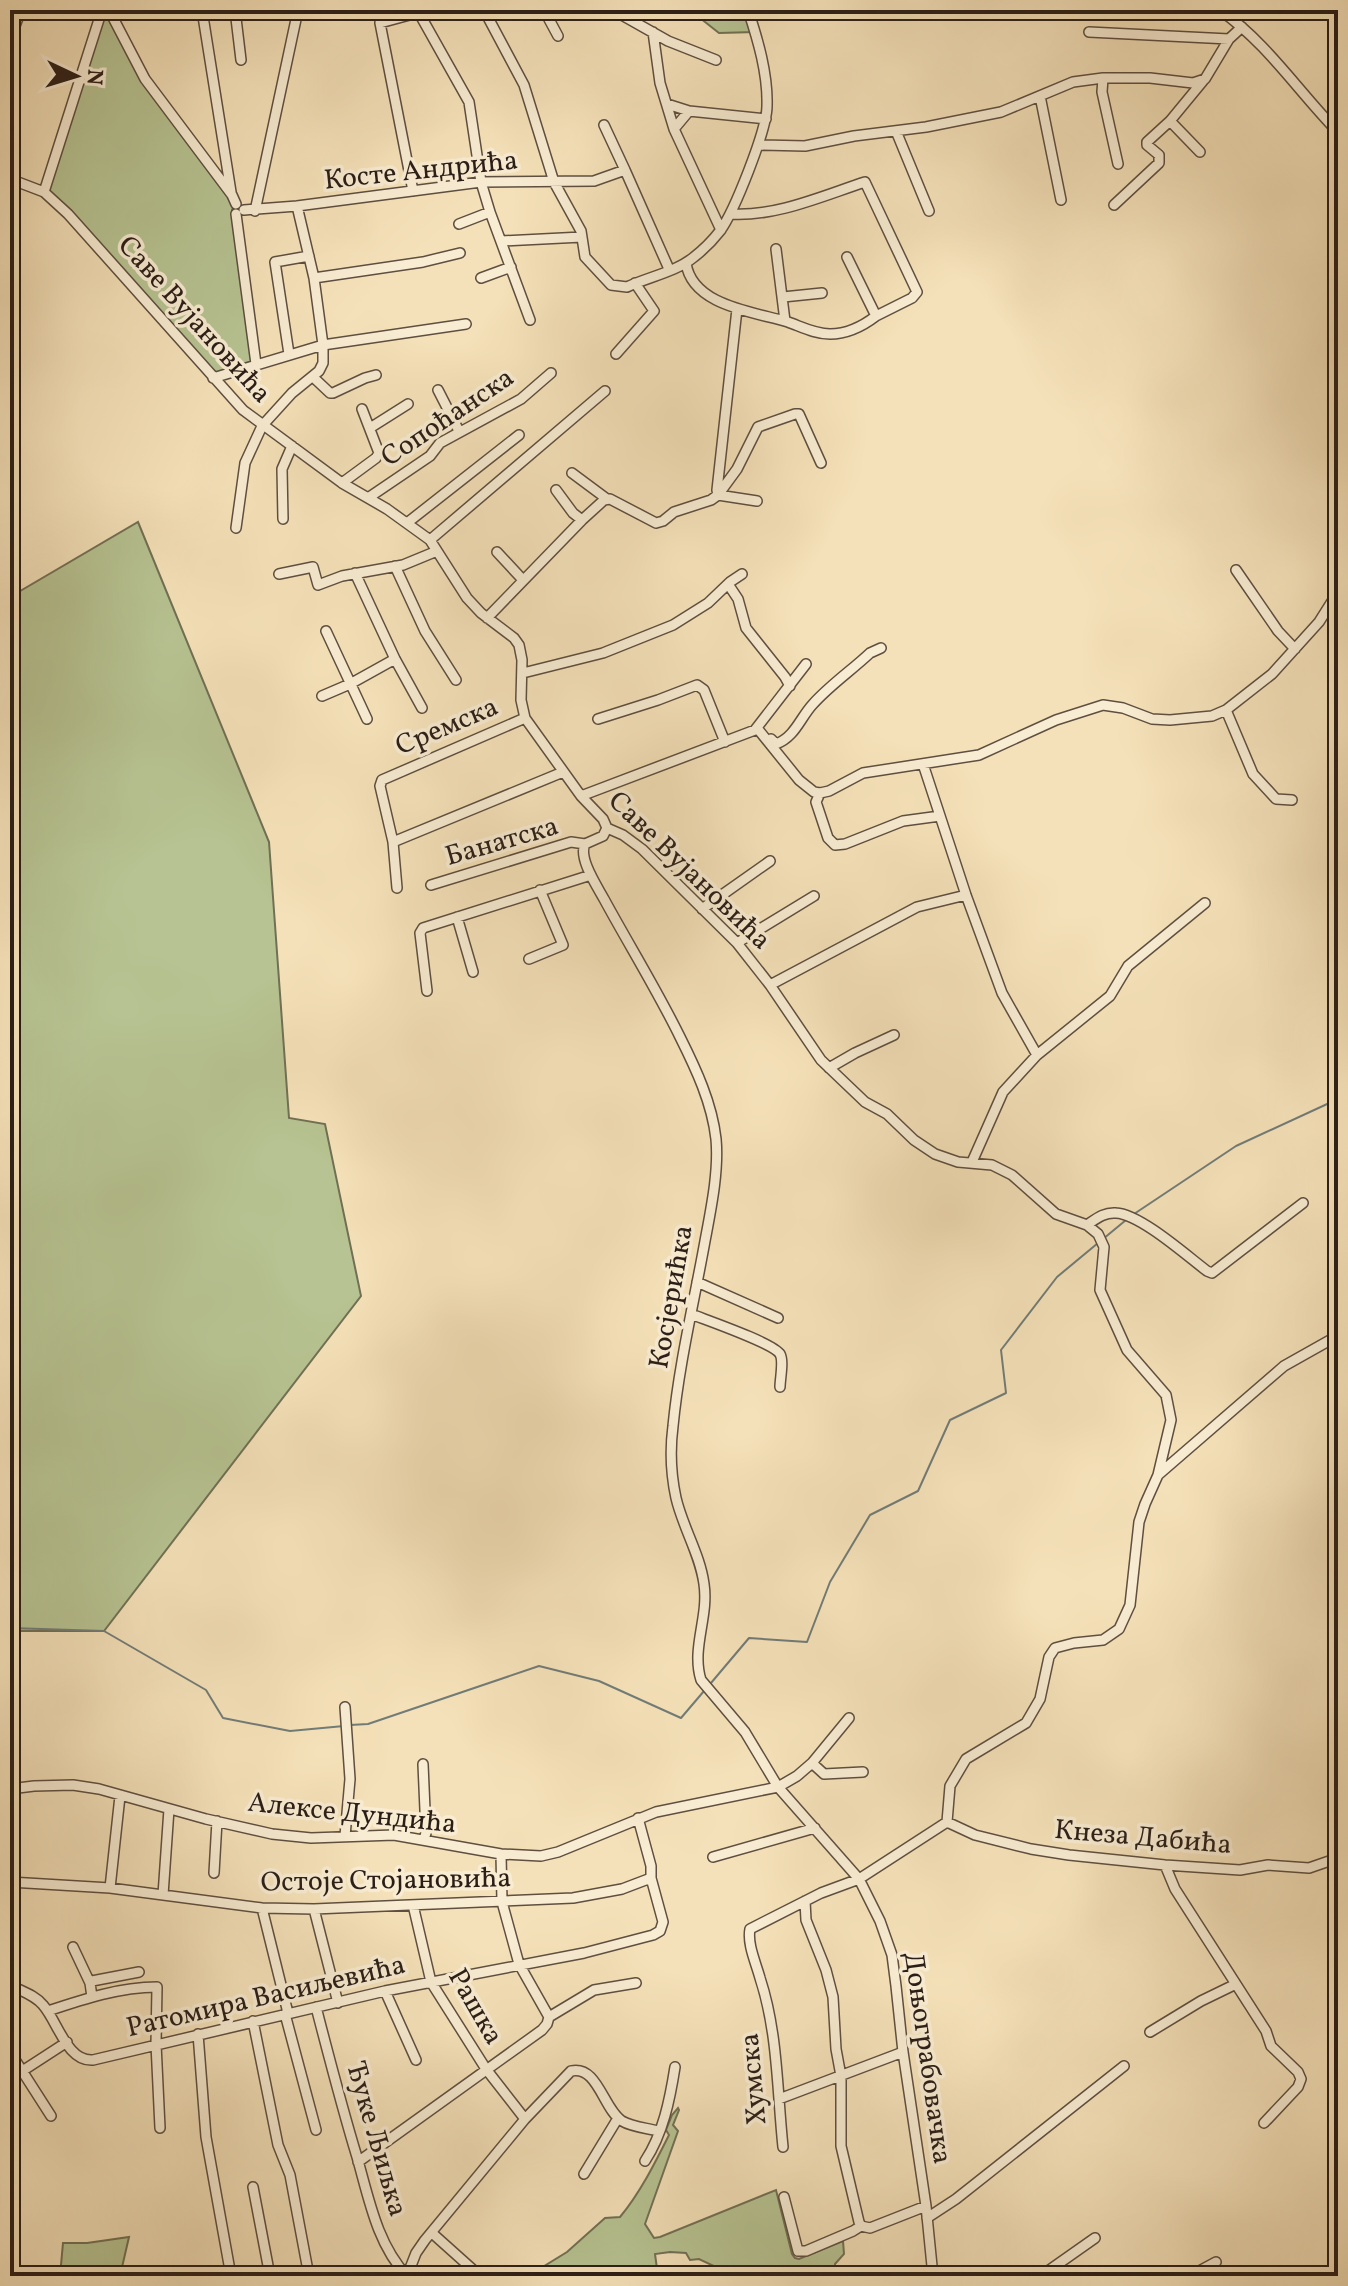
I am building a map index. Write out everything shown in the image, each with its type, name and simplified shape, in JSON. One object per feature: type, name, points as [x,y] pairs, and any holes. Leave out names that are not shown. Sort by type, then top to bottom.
[{"type":"street","points":[[10,39],[21,10]]},
{"type":"street","points":[[10,179],[44,192],[102,10]]},
{"type":"street","points":[[109,10],[145,79],[240,207]]},
{"type":"street","points":[[202,10],[226,166],[240,207],[256,364]]},
{"type":"street","points":[[235,10],[241,60]]},
{"type":"street","points":[[240,207],[298,10]]},
{"type":"street","points":[[381,10],[380,23],[413,191]]},
{"type":"street","points":[[484,10],[524,85],[554,182],[594,181],[625,170]]},
{"type":"street","points":[[544,10],[558,36]]},
{"type":"street","points":[[613,10],[668,41],[716,60]]},
{"type":"street","points":[[616,354],[654,311],[635,283],[686,263],[721,230],[758,145],[766,119],[767,90],[748,10]]},
{"type":"street","points":[[1220,10],[1272,56],[1338,132]]},
{"type":"street","points":[[380,23],[423,11],[469,102],[481,182],[530,320]]},
{"type":"street","points":[[1114,205],[1159,163],[1159,155],[1147,142],[1170,121],[1205,79],[1229,39],[1242,27]]},
{"type":"street","points":[[653,32],[660,83],[674,129],[721,230]]},
{"type":"street","points":[[1089,32],[1229,39]]},
{"type":"street","points":[[758,145],[805,146],[1001,112],[1073,82],[1103,78],[1150,78],[1193,83],[1205,79]]},
{"type":"street","points":[[1103,78],[1102,92],[1118,164]]},
{"type":"street","points":[[1040,96],[1061,200]]},
{"type":"street","points":[[667,104],[689,111],[766,119]]},
{"type":"street","points":[[674,129],[689,111]]},
{"type":"street","points":[[1170,121],[1200,152]]},
{"type":"street","points":[[604,125],[669,269]]},
{"type":"street","points":[[896,131],[929,211]]},
{"type":"street","points":[[213,171],[226,166]]},
{"type":"street","name":"Косте Андрића","points":[[240,207],[297,206],[481,182],[554,182],[579,225],[585,257],[605,280],[616,287],[635,283]]},
{"type":"street","points":[[686,263],[689,276],[704,292],[737,309],[785,321],[816,333],[846,332],[912,298],[917,292],[865,182],[766,212],[730,214]]},
{"type":"street","name":"Саве Вујановића","points":[[44,192],[68,214],[243,410],[342,483],[430,540],[460,588],[487,618],[517,641],[521,651],[521,700],[525,718],[581,796],[603,819],[607,828],[642,849],[737,943],[829,1068],[865,1102],[887,1114],[923,1147],[958,1162],[992,1165],[1012,1175],[1056,1214],[1087,1225],[1098,1234],[1104,1247],[1100,1290],[1127,1350],[1166,1395],[1171,1420],[1158,1475]]},
{"type":"street","points":[[236,528],[245,463],[262,426],[292,393],[313,377],[323,363],[314,278],[297,206]]},
{"type":"street","points":[[459,224],[490,212]]},
{"type":"street","points":[[502,241],[582,237]]},
{"type":"street","points":[[776,249],[785,321]]},
{"type":"street","points":[[314,278],[423,262],[460,253]]},
{"type":"street","points":[[289,354],[275,262],[309,256]]},
{"type":"street","points":[[847,257],[876,316]]},
{"type":"street","points":[[481,278],[511,267]]},
{"type":"street","points":[[783,297],[822,293]]},
{"type":"street","points":[[718,495],[717,474],[737,309]]},
{"type":"street","points":[[213,378],[323,345],[466,324]]},
{"type":"street","name":"Сопоћанска","points":[[368,498],[430,456],[440,443],[521,399],[551,373]]},
{"type":"street","points":[[313,377],[333,393],[376,375]]},
{"type":"street","points":[[438,390],[459,431]]},
{"type":"street","points":[[430,540],[605,391]]},
{"type":"street","points":[[370,428],[408,404]]},
{"type":"street","points":[[342,483],[378,455],[378,446],[362,409]]},
{"type":"street","points":[[572,473],[607,499],[656,523],[674,512],[718,495],[737,469],[758,427],[795,414],[801,417],[821,463]]},
{"type":"street","points":[[407,523],[519,435]]},
{"type":"street","points":[[283,519],[282,469],[292,446]]},
{"type":"street","points":[[556,490],[582,520]]},
{"type":"street","points":[[718,495],[757,501]]},
{"type":"street","points":[[487,618],[582,520],[607,499]]},
{"type":"street","points":[[279,574],[313,567],[318,585],[355,573],[395,566],[437,551]]},
{"type":"street","points":[[497,552],[523,580]]},
{"type":"street","points":[[395,566],[425,631],[456,680]]},
{"type":"street","points":[[1236,570],[1278,631],[1295,649]]},
{"type":"street","points":[[355,573],[395,659],[422,708]]},
{"type":"street","points":[[523,673],[603,653],[673,625],[708,603],[742,574]]},
{"type":"street","points":[[728,584],[738,599],[746,628],[790,686]]},
{"type":"street","points":[[760,731],[799,780],[820,793],[863,773],[979,755],[1056,720],[1103,705],[1123,708],[1152,719],[1212,716],[1226,710],[1272,674],[1319,622],[1338,592]]},
{"type":"street","points":[[326,631],[367,719]]},
{"type":"street","points":[[581,796],[752,732],[766,733],[776,744],[780,743],[797,729],[812,705],[870,653],[881,648]]},
{"type":"street","points":[[322,696],[395,659]]},
{"type":"street","points":[[760,731],[765,715],[806,664]]},
{"type":"street","points":[[598,719],[697,685],[704,690],[725,742]]},
{"type":"street","points":[[1226,710],[1253,774],[1276,799],[1292,800]]},
{"type":"street","name":"Сремска","points":[[393,842],[380,786],[382,780],[525,718]]},
{"type":"street","points":[[923,764],[1002,993],[1037,1055]]},
{"type":"street","points":[[397,888],[393,842],[563,772]]},
{"type":"street","points":[[820,793],[816,802],[828,838],[835,845],[903,821],[940,816]]},
{"type":"street","points":[[585,844],[603,836],[607,828]]},
{"type":"street","name":"Банатска","points":[[431,885],[571,842],[585,844]]},
{"type":"street","name":"Косјерићка","points":[[585,844],[582,852],[591,875],[655,985],[694,1065],[710,1108],[717,1141],[713,1197],[672,1427],[672,1469],[676,1500],[701,1568],[704,1585],[705,1612],[697,1662],[701,1680],[745,1732],[778,1787]]},
{"type":"street","points":[[702,909],[770,861]]},
{"type":"street","points":[[427,991],[421,929],[591,875]]},
{"type":"street","points":[[529,959],[563,945],[540,890]]},
{"type":"street","points":[[770,985],[917,907],[966,895]]},
{"type":"street","points":[[737,943],[814,896]]},
{"type":"street","points":[[972,1162],[1003,1092],[1037,1055],[1110,996],[1128,966],[1205,903]]},
{"type":"street","points":[[457,917],[473,972]]},
{"type":"street","points":[[829,1068],[894,1035]]},
{"type":"street","points":[[1087,1225],[1104,1213],[1125,1215],[1212,1273],[1303,1203]]},
{"type":"street","points":[[697,1282],[778,1318]]},
{"type":"street","points":[[691,1314],[777,1352],[781,1359],[780,1387]]},
{"type":"street","points":[[861,2226],[843,2160],[841,2076],[830,1985],[806,1920],[805,1901],[859,1879],[947,1822],[950,1786],[966,1759],[1026,1723],[1040,1699],[1049,1657],[1055,1648],[1103,1640],[1119,1629],[1130,1605],[1139,1522],[1158,1475],[1284,1366],[1332,1339],[1338,1332]]},
{"type":"street","points":[[345,1707],[350,1779],[345,1836]]},
{"type":"street","points":[[778,1787],[812,1763],[849,1718]]},
{"type":"street","points":[[812,1763],[824,1774],[863,1772]]},
{"type":"street","points":[[423,1764],[424,1839]]},
{"type":"street","name":"Алексе Дундића","points":[[10,1789],[59,1784],[99,1789],[272,1834],[311,1838],[394,1835],[501,1854],[546,1855],[638,1818],[675,1807],[778,1787]]},
{"type":"street","name":"Доњограбовачка","points":[[778,1787],[859,1879],[880,1921],[892,1955],[933,2276]]},
{"type":"street","points":[[110,1888],[120,1796]]},
{"type":"street","points":[[163,1895],[169,1809]]},
{"type":"street","points":[[638,1818],[651,1866],[651,1878]]},
{"type":"street","points":[[214,1873],[217,1821]]},
{"type":"street","name":"Кнеза Дабића","points":[[947,1822],[975,1835],[1031,1849],[1165,1865],[1240,1870],[1268,1865],[1309,1868],[1338,1858]]},
{"type":"street","points":[[713,1857],[815,1828]]},
{"type":"street","points":[[501,1854],[502,1902],[519,1964],[549,2017]]},
{"type":"street","points":[[1165,1865],[1175,1889],[1266,2031],[1271,2046],[1298,2072],[1301,2079],[1298,2087],[1264,2123]]},
{"type":"street","name":"Остоје Стојановића","points":[[10,1882],[110,1888],[262,1908],[314,1909],[573,1898],[622,1889],[651,1878]]},
{"type":"street","name":"Ратомира Васиљевића","points":[[67,2042],[76,2056],[86,2060],[385,1991],[584,1953],[657,1934],[663,1922],[651,1878]]},
{"type":"street","name":"Хумска","points":[[783,2147],[769,2006],[749,1932],[753,1926],[805,1901]]},
{"type":"street","name":"Рашка","points":[[413,1905],[431,1982],[486,2069],[525,2119]]},
{"type":"street","points":[[262,1908],[316,2130]]},
{"type":"street","points":[[314,1909],[338,2003]]},
{"type":"street","points":[[73,1947],[90,1983],[92,1997]]},
{"type":"street","points":[[90,1983],[96,1979],[139,1972]]},
{"type":"street","points":[[358,2162],[542,2030],[549,2017],[594,1990],[636,1983]]},
{"type":"street","points":[[1150,2032],[1236,1984]]},
{"type":"street","points":[[10,1985],[37,1999],[67,2042],[10,2079]]},
{"type":"street","points":[[48,2011],[92,1997],[157,1987],[160,2128]]},
{"type":"street","points":[[385,1991],[416,2060]]},
{"type":"street","name":"Ђуке Љиљка","points":[[316,2007],[380,2236],[407,2276]]},
{"type":"street","points":[[253,2021],[278,2145],[290,2175],[309,2276]]},
{"type":"street","points":[[198,2034],[206,2137],[231,2276]]},
{"type":"street","points":[[10,2052],[51,2116]]},
{"type":"street","points":[[779,2099],[903,2052]]},
{"type":"street","points":[[927,2218],[956,2199],[1124,2066]]},
{"type":"street","points":[[645,2161],[655,2146],[669,2102],[675,2067]]},
{"type":"street","points":[[407,2276],[420,2248],[432,2233],[525,2119],[574,2070],[588,2075],[618,2118],[658,2131]]},
{"type":"street","points":[[778,2085],[796,2092]]},
{"type":"street","points":[[584,2174],[618,2118]]},
{"type":"street","points":[[253,2187],[270,2276]]},
{"type":"street","points":[[784,2197],[798,2251],[806,2251],[861,2226],[870,2228],[926,2206]]},
{"type":"street","points":[[432,2233],[480,2276]]},
{"type":"street","points":[[1041,2276],[1095,2238]]},
{"type":"street","points":[[1190,2276],[1216,2262]]},
{"type":"green space","points":[[102,10],[109,10],[145,79],[236,204],[232,210],[256,364],[213,378],[44,192]]},
{"type":"green space","points":[[681,10],[748,10],[755,32],[719,33],[700,18]]},
{"type":"green space","points":[[138,522],[269,842],[289,1118],[325,1124],[361,1296],[104,1631],[10,1631],[10,597]]},
{"type":"green space","points":[[678,2108],[673,2125],[678,2131],[645,2224],[654,2238],[776,2190],[795,2258],[843,2241],[844,2254],[835,2264],[834,2276],[735,2276],[699,2259],[690,2260],[686,2253],[670,2252],[655,2254],[658,2276],[647,2276],[643,2272],[627,2276],[528,2276],[567,2252],[605,2218],[620,2217],[653,2167],[669,2135],[666,2130],[672,2115]]},
{"type":"green space","points":[[129,2237],[120,2276],[60,2276],[63,2243]]},
{"type":"waterway","points":[[1134,1214],[1236,1146],[1338,1099]]},
{"type":"waterway","points":[[1103,1239],[1126,1220]]},
{"type":"waterway","points":[[711,1683],[749,1638],[807,1642],[830,1582],[870,1515],[918,1491],[950,1420],[1006,1393],[1001,1350],[1057,1277],[1098,1243]]},
{"type":"waterway","points":[[10,1628],[104,1631],[206,1690],[223,1718],[290,1731],[344,1726]]},
{"type":"waterway","points":[[350,1725],[368,1724],[539,1666],[599,1681],[681,1718],[704,1691]]}]
